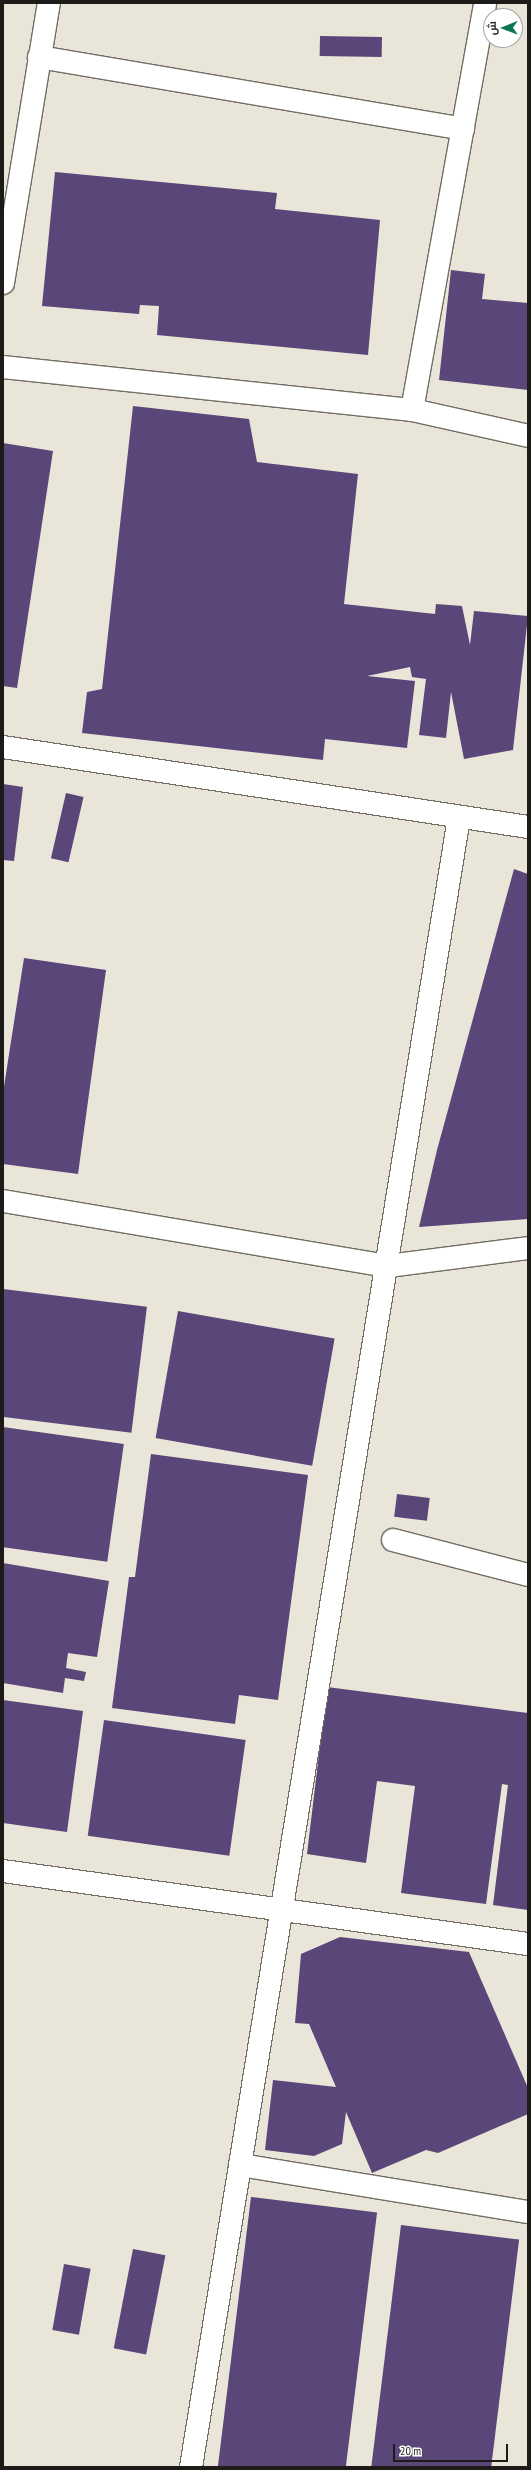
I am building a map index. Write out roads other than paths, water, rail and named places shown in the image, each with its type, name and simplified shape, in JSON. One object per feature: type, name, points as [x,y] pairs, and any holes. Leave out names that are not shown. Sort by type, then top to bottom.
[{"type":"street","points":[[3,283],[48,3]]},
{"type":"street","points":[[412,410],[485,3]]},
{"type":"street","points":[[39,57],[463,129]]},
{"type":"street","points":[[3,367],[412,410],[528,436]]},
{"type":"street","points":[[3,747],[528,827]]},
{"type":"street","points":[[192,2467],[240,2164],[388,1266],[459,817]]},
{"type":"street","points":[[3,1201],[388,1266],[528,1248]]},
{"type":"street","points":[[393,1540],[528,1575]]},
{"type":"street","points":[[3,1871],[283,1908],[528,1944]]},
{"type":"street","points":[[240,2164],[528,2212]]}]
